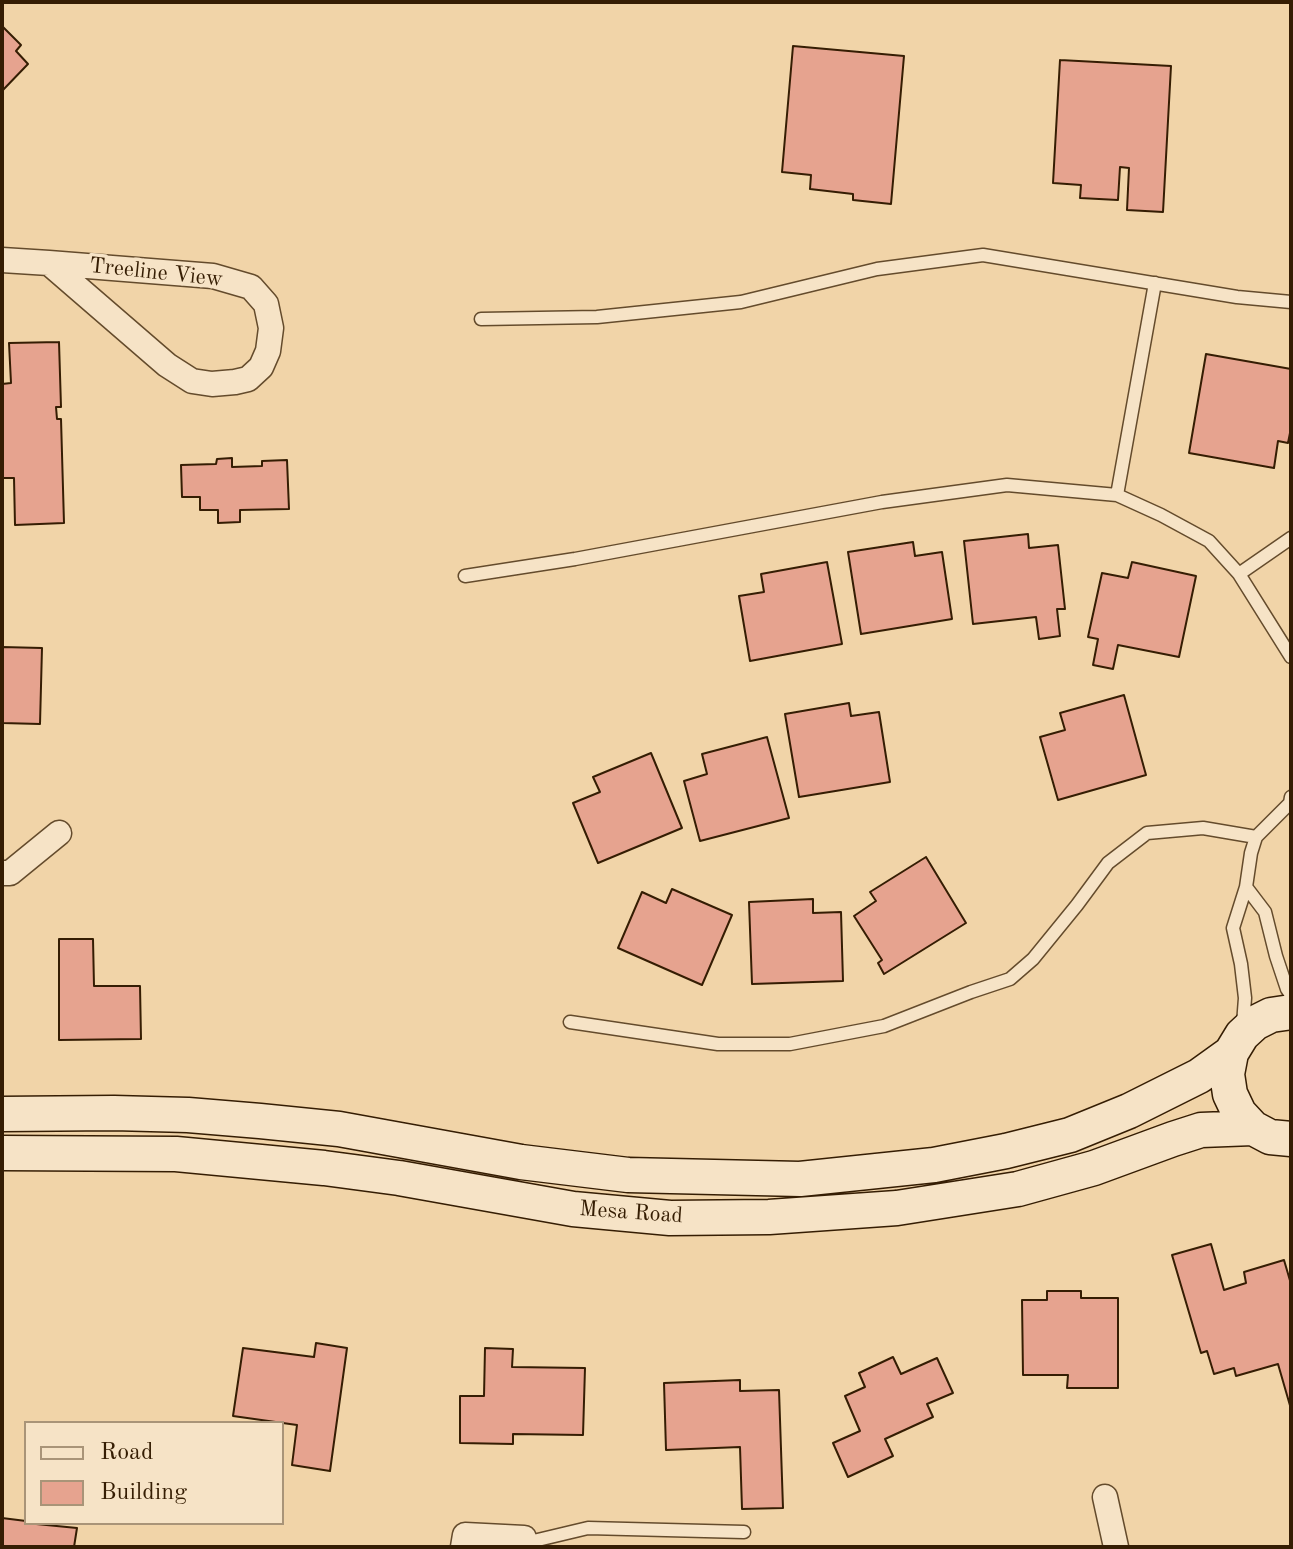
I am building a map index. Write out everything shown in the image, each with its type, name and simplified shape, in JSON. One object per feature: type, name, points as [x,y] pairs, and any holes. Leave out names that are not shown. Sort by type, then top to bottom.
[{"type":"main road","name":"Mesa Road","points":[[2,1114],[188,1115],[339,1129],[521,1162],[628,1175],[800,1179],[934,1165],[1070,1135],[1129,1111],[1199,1076],[1255,1023],[1271,1015],[1291,1012]]},
{"type":"main road","points":[[1236,1044],[1227,1074],[1230,1094],[1239,1113],[1253,1128]]},
{"type":"main road","name":"Mesa Road","points":[[2,1153],[176,1154],[339,1170],[573,1209],[670,1218],[769,1217],[897,1208],[1018,1189],[1094,1168],[1201,1130],[1253,1128],[1270,1137],[1290,1141]]},
{"type":"street","name":"Treeline View","points":[[2,260],[49,263],[213,276],[251,287],[266,304],[271,328],[268,351],[261,367],[248,379],[235,382],[212,384],[192,381],[167,365],[49,263]]},
{"type":"street","points":[[2,873],[10,873],[59,833]]},
{"type":"street","points":[[1105,1497],[1116,1547]]},
{"type":"street","points":[[463,1547],[465,1535],[524,1538],[526,1545]]},
{"type":"lane","points":[[481,319],[597,317],[741,302],[877,269],[983,255],[1237,297],[1291,302]]},
{"type":"lane","points":[[1117,495],[1155,283]]},
{"type":"lane","points":[[465,576],[575,559],[882,502],[1007,485],[1117,495],[1209,541],[1239,574],[1291,657]]},
{"type":"lane","points":[[1239,574],[1291,538]]},
{"type":"lane","points":[[1236,1044],[1245,998],[1233,928],[1246,887],[1256,837],[1290,803],[1291,797]]},
{"type":"lane","points":[[570,1022],[718,1044],[790,1044],[884,1026],[1010,979],[1033,959],[1108,863],[1147,833],[1203,828],[1256,837]]},
{"type":"lane","points":[[1246,887],[1265,912],[1291,995]]},
{"type":"lane","points":[[526,1545],[588,1528],[744,1532]]},
{"type":"building","points":[[3,27],[21,45],[16,51],[28,64],[2,91]]},
{"type":"building","points":[[793,46],[904,56],[891,204],[853,200],[853,194],[810,189],[811,175],[782,172]]},
{"type":"building","points":[[1060,60],[1171,66],[1163,212],[1127,210],[1129,168],[1120,167],[1118,200],[1080,198],[1081,185],[1053,183]]},
{"type":"building","points":[[59,342],[61,407],[56,407],[57,419],[61,419],[64,523],[15,525],[14,478],[2,478],[2,384],[11,383],[9,343]]},
{"type":"building","points":[[1206,354],[1291,369],[1291,428],[1288,443],[1278,441],[1274,468],[1189,453]]},
{"type":"building","points":[[232,458],[232,467],[262,466],[262,461],[287,460],[289,509],[240,510],[240,522],[218,523],[218,510],[200,510],[200,497],[182,497],[181,465],[216,464],[217,459]]},
{"type":"building","points":[[1028,534],[1029,548],[1058,545],[1065,609],[1057,609],[1060,636],[1039,639],[1036,617],[973,624],[964,541]]},
{"type":"building","points":[[913,542],[915,556],[942,552],[952,619],[861,634],[848,552]]},
{"type":"building","points":[[827,562],[842,644],[750,661],[739,596],[764,592],[761,574]]},
{"type":"building","points":[[1132,562],[1196,576],[1179,657],[1118,645],[1113,669],[1093,665],[1098,639],[1088,637],[1102,573],[1128,578]]},
{"type":"building","points":[[2,647],[42,648],[40,724],[2,723]]},
{"type":"building","points":[[1124,695],[1146,775],[1058,800],[1040,737],[1065,730],[1060,713]]},
{"type":"building","points":[[849,703],[851,716],[879,712],[890,782],[799,797],[785,714]]},
{"type":"building","points":[[767,737],[789,818],[700,841],[684,781],[707,774],[702,754]]},
{"type":"building","points":[[651,753],[682,828],[598,863],[573,803],[600,792],[593,777]]},
{"type":"building","points":[[926,857],[966,923],[884,974],[878,963],[882,960],[854,916],[876,901],[870,892]]},
{"type":"building","points":[[672,889],[732,915],[702,985],[618,948],[642,892],[666,903]]},
{"type":"building","points":[[813,899],[813,913],[841,912],[843,981],[752,984],[749,902]]},
{"type":"building","points":[[59,939],[93,939],[94,986],[140,986],[141,1039],[59,1040]]},
{"type":"building","points":[[1211,1244],[1224,1290],[1246,1283],[1244,1272],[1284,1260],[1291,1284],[1291,1409],[1278,1364],[1236,1376],[1234,1368],[1214,1374],[1207,1351],[1201,1353],[1172,1255]]},
{"type":"building","points":[[1047,1291],[1081,1291],[1081,1298],[1118,1298],[1118,1388],[1067,1388],[1068,1375],[1023,1375],[1022,1300],[1047,1300]]},
{"type":"building","points":[[316,1343],[347,1348],[330,1471],[292,1465],[297,1425],[233,1416],[243,1348],[314,1357]]},
{"type":"building","points":[[485,1348],[513,1349],[512,1367],[585,1368],[583,1435],[513,1434],[513,1444],[460,1443],[460,1396],[484,1396]]},
{"type":"building","points":[[893,1357],[901,1374],[937,1358],[953,1393],[927,1404],[933,1417],[885,1439],[893,1456],[848,1477],[833,1443],[860,1431],[845,1396],[865,1387],[859,1373]]},
{"type":"building","points":[[740,1380],[740,1391],[779,1390],[783,1508],[742,1509],[740,1447],[666,1450],[664,1383]]},
{"type":"building","points":[[2,1518],[24,1521],[24,1525],[77,1528],[74,1547],[2,1547]]}]
